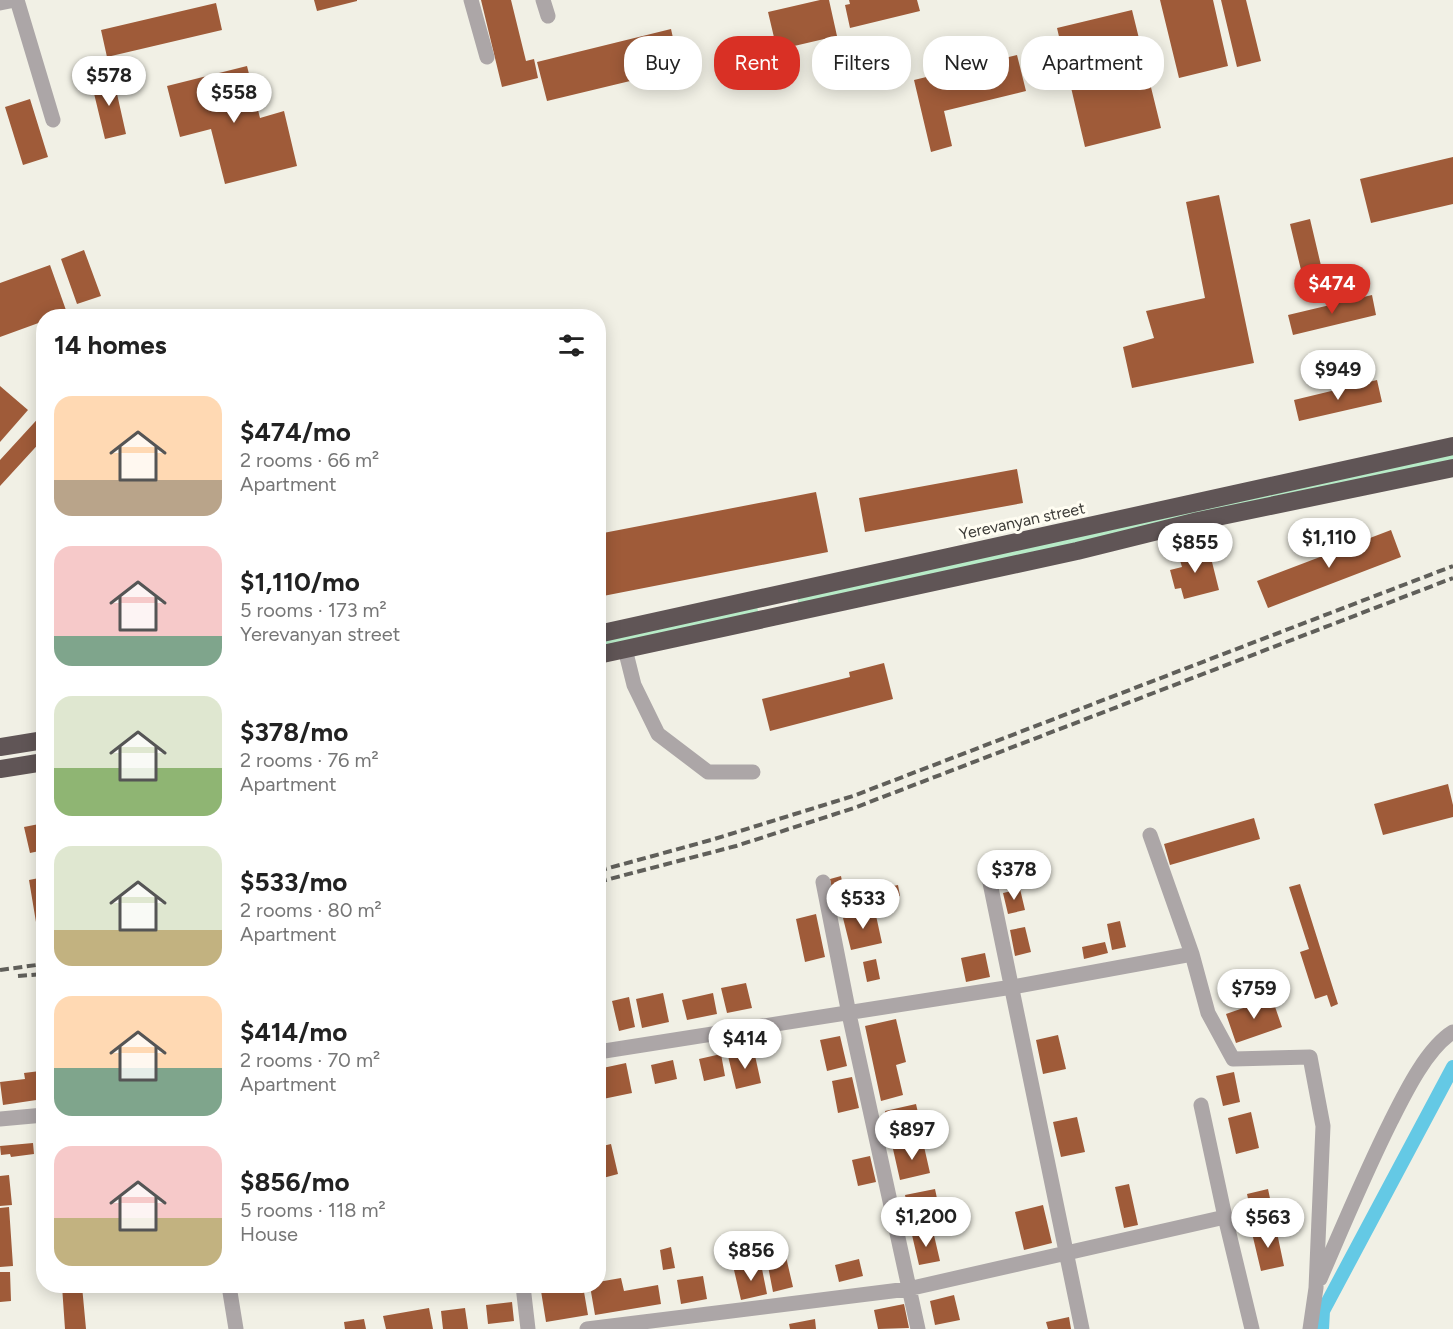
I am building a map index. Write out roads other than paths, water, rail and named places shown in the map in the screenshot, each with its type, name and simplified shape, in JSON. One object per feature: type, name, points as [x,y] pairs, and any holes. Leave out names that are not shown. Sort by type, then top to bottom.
[{"type":"highway","name":"Yerevanyan street","points":[[606,632],[1453,446]]},
{"type":"highway","points":[[606,653],[1077,551],[1210,519],[1453,468]]},
{"type":"highway","points":[[771,596],[777,617]]},
{"type":"highway","points":[[0,747],[36,741]]},
{"type":"highway","points":[[0,770],[36,763]]},
{"type":"street","points":[[0,3],[16,0],[53,120]]},
{"type":"street","points":[[471,0],[487,57]]},
{"type":"street","points":[[543,0],[548,16]]},
{"type":"street","points":[[625,649],[634,686],[658,734],[708,772],[753,772]]},
{"type":"street","points":[[1150,835],[1192,954],[1208,1013],[1233,1059],[1310,1057],[1323,1126],[1316,1288],[1310,1329]]},
{"type":"street","points":[[989,878],[1082,1329]]},
{"type":"street","points":[[823,882],[849,1014],[918,1329]]},
{"type":"street","points":[[606,1051],[849,1014],[1192,954]]},
{"type":"street","points":[[1316,1288],[1367,1170],[1412,1080],[1444,1037],[1453,1032]]},
{"type":"street","points":[[1201,1105],[1252,1329]]},
{"type":"street","points":[[0,1119],[36,1116]]},
{"type":"street","points":[[587,1329],[908,1289],[1225,1217]]},
{"type":"street","points":[[230,1293],[236,1329]]},
{"type":"street","points":[[523,1293],[528,1329]]},
{"type":"waterway","points":[[1322,1329],[1323,1311],[1453,1067]]},
{"type":"railway","points":[[606,869],[711,840],[853,796],[1453,566]]},
{"type":"railway","points":[[606,880],[736,846],[854,808],[1453,578]]},
{"type":"railway","points":[[0,970],[36,965]]},
{"type":"railway","points":[[18,976],[36,975]]}]
